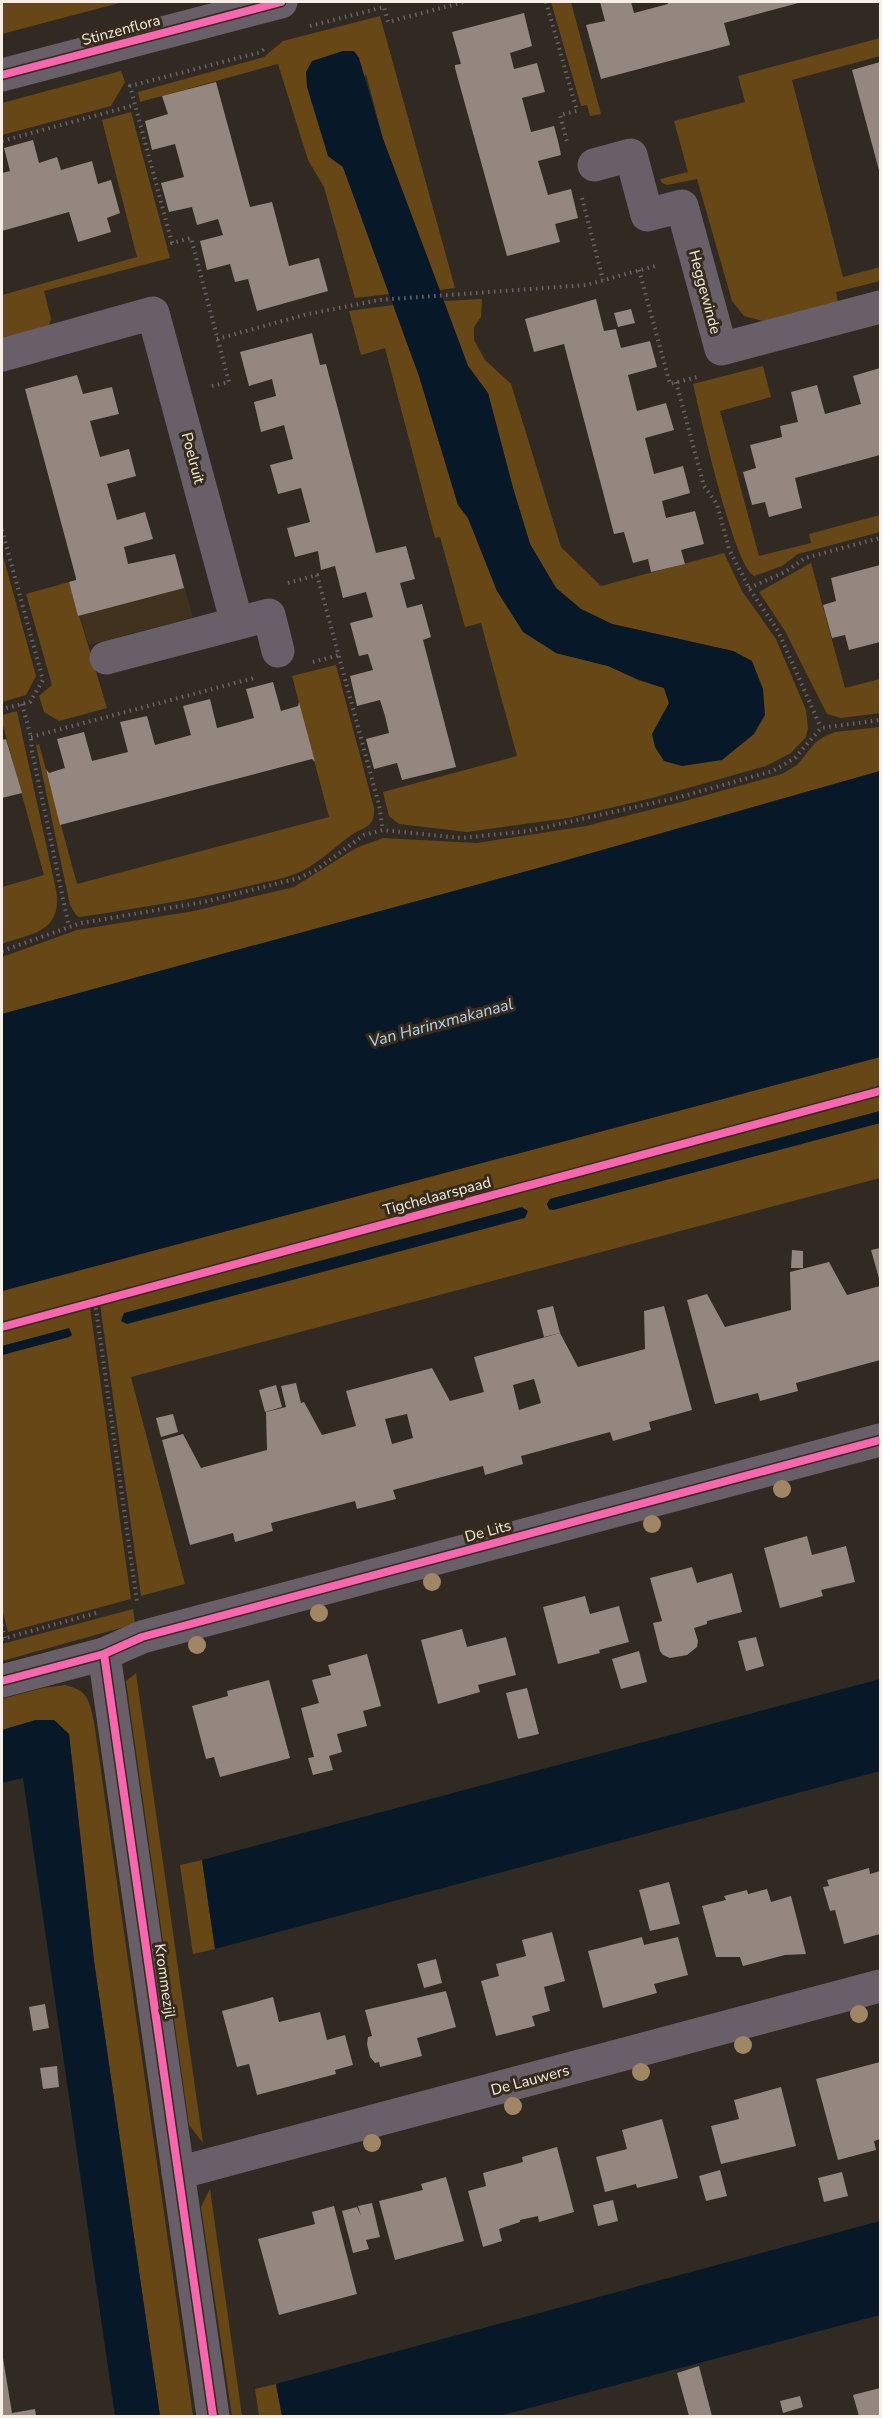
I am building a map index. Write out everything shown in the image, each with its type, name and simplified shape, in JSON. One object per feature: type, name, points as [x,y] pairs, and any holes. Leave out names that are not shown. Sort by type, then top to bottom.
[{"type":"street","name":"Stinzenflora","points":[[2,75],[281,2]]},
{"type":"street","name":"Heggewinde","points":[[594,165],[631,154],[648,215],[682,206],[721,350],[880,307]]},
{"type":"street","name":"Poelruit","points":[[2,355],[153,313],[237,623]]},
{"type":"street","points":[[106,658],[269,615],[281,664]]},
{"type":"street","name":"De Lits","points":[[104,1654],[154,1634],[880,1440]]},
{"type":"street","points":[[2,1681],[104,1654]]},
{"type":"street","name":"Krommezijl","points":[[104,1654],[213,2416]]},
{"type":"street","name":"De Lauwers","points":[[178,2173],[880,1986]]},
{"type":"path","points":[[2,141],[135,105],[172,243],[191,238],[229,382],[176,397]]},
{"type":"path","points":[[218,339],[304,315],[379,300],[586,285],[696,255]]},
{"type":"path","points":[[639,270],[670,384],[726,369],[721,350]]},
{"type":"path","points":[[676,382],[704,486],[717,504],[729,549],[749,588],[778,631],[821,728]]},
{"type":"path","points":[[2,530],[43,680],[30,702],[2,709]]},
{"type":"path","points":[[749,588],[785,572],[805,558],[880,538]]},
{"type":"path","points":[[285,584],[317,575],[379,805],[383,830]]},
{"type":"path","points":[[31,737],[281,664],[339,656]]},
{"type":"path","points":[[22,704],[31,737],[69,927]]},
{"type":"path","points":[[2,951],[69,927],[204,902],[299,878],[316,870],[364,835],[383,830],[461,838],[528,831],[680,797],[773,771],[795,758],[821,728],[880,720]]},
{"type":"path","points":[[84,1305],[106,1299]]},
{"type":"path","points":[[95,1302],[139,1613]]},
{"type":"path","points":[[126,1605],[137,1602]]},
{"type":"path","points":[[2,1625],[3,1638],[104,1611]]},
{"type":"shaded area","points":[[2,2],[123,2],[2,34]]},
{"type":"shaded area","points":[[551,2],[571,2],[601,114],[590,116],[587,105],[581,106]]},
{"type":"shaded area","points":[[380,16],[455,288],[440,290],[383,139],[366,74],[328,156],[343,167],[389,294],[355,298],[324,187],[308,160],[278,64],[140,102],[138,92],[264,57],[283,41]]},
{"type":"shaded area","points":[[880,38],[880,56],[792,80],[843,277],[880,267],[880,281],[836,292],[838,303],[763,321],[744,316],[732,301],[697,179],[667,185],[660,179],[688,172],[674,121],[745,102],[738,76]]},
{"type":"shaded area","points":[[121,71],[125,82],[111,106],[2,135],[2,103]]},
{"type":"shaded area","points":[[131,112],[170,258],[44,291],[51,319],[49,325],[2,339],[2,295],[137,257],[102,120]]},
{"type":"shaded area","points":[[482,299],[481,317],[474,327],[474,340],[485,360],[511,384],[561,547],[601,586],[724,553],[742,591],[776,639],[806,710],[808,728],[806,737],[791,753],[766,766],[656,797],[568,818],[467,832],[399,824],[389,816],[383,792],[517,756],[481,623],[465,627],[440,537],[435,538],[385,348],[361,355],[349,311],[393,305],[419,376],[458,505],[468,518],[497,591],[556,653],[608,666],[664,688],[669,703],[652,735],[752,661],[733,651],[612,624],[581,609],[556,588],[530,544],[488,393],[468,366],[444,301]]},
{"type":"shaded area","points":[[763,366],[771,397],[720,411],[759,556],[811,543],[809,534],[880,515],[880,532],[798,554],[782,566],[754,576],[746,566],[728,519],[693,384]]},
{"type":"shaded area","points":[[2,552],[36,676],[26,695],[2,702]]},
{"type":"shaded area","points":[[175,554],[193,617],[89,645],[69,582]]},
{"type":"shaded area","points":[[811,563],[845,688],[880,679],[880,713],[841,718],[827,714],[785,631],[759,592]]},
{"type":"shaded area","points":[[69,582],[107,708],[59,721],[44,712],[39,696],[52,685],[26,594]]},
{"type":"shaded area","points":[[336,665],[374,808],[373,820],[368,826],[350,836],[302,871],[290,876],[164,903],[79,917],[76,915],[70,905],[36,745],[39,744],[77,884],[329,817],[292,676]]},
{"type":"shaded area","points":[[17,711],[56,890],[57,904],[55,915],[43,929],[2,944],[2,887],[44,875],[2,722],[2,715]]},
{"type":"shaded area","points":[[880,727],[880,771],[553,864],[2,1014],[2,957],[77,930],[194,911],[294,887],[356,848],[383,838],[477,843],[586,826],[685,801],[782,774],[797,765],[815,743],[835,732]]},
{"type":"shaded area","points":[[880,1057],[880,1111],[550,1199],[547,1204],[549,1209],[553,1210],[880,1123],[880,1178],[131,1377],[185,1584],[141,1596],[99,1297],[2,1322],[2,1291]]},
{"type":"shaded area","points":[[90,1308],[131,1599],[8,1632],[2,1609],[2,1355],[69,1337],[68,1329],[2,1346],[2,1331]]},
{"type":"shaded area","points":[[133,1609],[135,1624],[2,1661],[2,1644]]},
{"type":"shaded area","points":[[136,1673],[203,2143],[189,2125],[126,1681]]},
{"type":"shaded area","points":[[65,1685],[79,1690],[87,1697],[94,1722],[193,2416],[160,2416],[94,1961],[69,1734],[54,1720],[36,1720],[2,1730],[2,1699],[43,1688]]},
{"type":"shaded area","points":[[202,1860],[215,1949],[193,1954],[180,1865]]},
{"type":"shaded area","points":[[210,2189],[242,2416],[232,2416],[201,2207]]},
{"type":"shaded area","points":[[276,2384],[282,2416],[259,2416],[255,2389]]},
{"type":"water","points":[[343,51],[354,51],[359,58],[383,139],[468,366],[488,393],[530,544],[556,588],[581,609],[612,624],[733,651],[752,661],[763,689],[765,715],[754,734],[722,760],[682,766],[664,761],[655,747],[652,734],[669,703],[664,688],[608,666],[556,653],[523,632],[497,591],[468,518],[458,505],[419,376],[343,167],[328,156],[307,87],[306,72],[312,61]]},
{"type":"water","name":"Van Harinxmakanaal","points":[[880,771],[880,1057],[2,1291],[2,1014],[553,864]]},
{"type":"water","points":[[880,1111],[880,1123],[553,1210],[549,1209],[547,1204],[550,1199]]},
{"type":"water","points":[[522,1207],[528,1211],[525,1218],[127,1324],[121,1321],[124,1313]]},
{"type":"water","points":[[69,1328],[72,1335],[69,1337],[2,1355],[2,1346]]},
{"type":"water","points":[[880,1679],[880,1771],[215,1949],[202,1860]]},
{"type":"water","points":[[36,1720],[54,1720],[69,1734],[94,1961],[160,2416],[115,2416],[23,1778],[2,1783],[2,1730]]},
{"type":"water","points":[[880,2221],[880,2315],[500,2416],[282,2416],[276,2384]]},
{"type":"building","points":[[600,2],[631,2],[634,13],[668,4],[667,2],[802,2],[724,23],[730,45],[601,79],[586,25],[605,21]]},
{"type":"building","points":[[524,13],[532,46],[510,53],[514,69],[537,63],[545,92],[522,98],[531,132],[554,126],[561,155],[538,161],[548,195],[571,189],[578,218],[555,224],[560,242],[507,256],[455,68],[455,65],[461,64],[452,32]]},
{"type":"building","points":[[880,62],[880,174],[852,70]]},
{"type":"building","points":[[216,82],[250,207],[272,202],[289,266],[319,258],[328,291],[257,311],[248,279],[235,282],[230,264],[207,270],[200,241],[223,235],[218,219],[197,225],[192,207],[169,212],[161,183],[184,177],[175,144],[152,150],[145,121],[168,114],[162,96]]},
{"type":"building","points":[[33,140],[39,163],[57,157],[61,170],[92,161],[98,184],[111,180],[120,213],[107,218],[111,232],[78,242],[69,212],[2,231],[2,173],[10,171],[4,148]]},
{"type":"building","points":[[596,299],[604,331],[616,329],[621,348],[650,341],[657,367],[628,375],[637,411],[666,403],[674,430],[645,438],[654,474],[683,466],[690,493],[662,501],[666,518],[695,511],[704,544],[681,550],[685,564],[651,572],[648,559],[633,563],[624,532],[614,534],[564,344],[534,352],[525,319]]},
{"type":"building","points":[[631,309],[635,323],[618,327],[614,313]]},
{"type":"building","points":[[312,333],[320,365],[326,364],[376,553],[406,546],[415,579],[400,583],[407,608],[422,604],[431,637],[423,640],[456,767],[402,780],[397,763],[374,769],[366,739],[389,733],[385,716],[380,700],[357,706],[350,676],[373,670],[368,654],[359,656],[350,623],[373,617],[366,592],[343,598],[335,566],[321,570],[318,551],[295,557],[287,528],[310,522],[301,488],[278,494],[270,465],[293,459],[284,425],[261,432],[254,402],[276,396],[272,379],[249,386],[240,352]]},
{"type":"building","points":[[880,368],[880,455],[795,478],[802,508],[769,517],[765,502],[752,505],[743,472],[756,468],[750,445],[782,437],[780,426],[798,422],[791,392],[817,385],[825,414],[861,404],[853,376]]},
{"type":"building","points":[[77,375],[83,394],[112,387],[119,414],[90,421],[100,457],[129,449],[136,476],[107,484],[117,520],[145,512],[153,539],[124,547],[128,564],[175,554],[184,588],[78,616],[69,582],[76,578],[25,389]]},
{"type":"building","points":[[880,565],[880,642],[849,650],[845,635],[832,638],[823,605],[836,601],[831,578]]},
{"type":"building","points":[[273,682],[281,711],[298,706],[299,702],[315,762],[312,759],[60,825],[46,769],[49,773],[65,768],[57,739],[84,732],[92,761],[128,752],[120,722],[147,716],[155,745],[191,735],[183,706],[210,699],[217,728],[254,718],[246,689]]},
{"type":"building","points":[[6,739],[22,793],[2,798],[2,740]]},
{"type":"building","points":[[880,1248],[880,1282],[871,1250]]},
{"type":"building","points":[[792,1250],[803,1251],[803,1268],[791,1268]]},
{"type":"building","points":[[829,1262],[847,1295],[880,1286],[880,1360],[796,1383],[798,1391],[760,1401],[758,1393],[715,1404],[687,1300],[707,1294],[725,1327],[791,1310],[790,1272]]},
{"type":"building","points":[[553,1306],[560,1333],[544,1337],[537,1310]]},
{"type":"building","points":[[664,1306],[692,1410],[649,1422],[651,1430],[613,1441],[610,1432],[521,1456],[523,1464],[485,1475],[483,1466],[393,1490],[396,1499],[357,1509],[355,1501],[271,1523],[273,1531],[235,1542],[233,1533],[190,1545],[162,1440],[183,1434],[201,1468],[267,1450],[266,1412],[286,1407],[281,1386],[296,1383],[301,1403],[304,1402],[322,1435],[356,1426],[346,1391],[432,1368],[450,1401],[484,1392],[474,1357],[560,1333],[578,1367],[645,1349],[644,1311]],"holes":[[[534,1379],[541,1403],[519,1410],[513,1385]],[[407,1414],[413,1438],[392,1444],[385,1419]]]},
{"type":"building","points":[[276,1385],[282,1407],[265,1412],[259,1390]]},
{"type":"building","points":[[173,1414],[178,1432],[161,1437],[156,1418]]},
{"type":"building","points":[[807,1536],[812,1555],[846,1546],[855,1582],[821,1590],[823,1596],[780,1608],[764,1548]]},
{"type":"building","points":[[692,1567],[697,1583],[732,1573],[742,1612],[707,1621],[707,1624],[694,1628],[698,1641],[697,1647],[687,1655],[670,1658],[660,1651],[653,1623],[662,1621],[650,1578]]},
{"type":"building","points":[[585,1596],[590,1614],[619,1606],[629,1642],[599,1650],[600,1653],[558,1664],[543,1607]]},
{"type":"building","points":[[462,1629],[467,1647],[506,1637],[516,1675],[478,1685],[480,1692],[438,1704],[421,1640]]},
{"type":"building","points":[[756,1637],[764,1666],[746,1671],[738,1641]]},
{"type":"building","points":[[639,1651],[647,1682],[621,1689],[612,1659]]},
{"type":"building","points":[[367,1654],[381,1706],[363,1711],[367,1726],[337,1734],[342,1752],[329,1756],[333,1770],[313,1775],[308,1758],[314,1757],[301,1708],[319,1703],[312,1680],[331,1675],[328,1665]]},
{"type":"building","points":[[269,1680],[290,1758],[220,1777],[214,1757],[206,1759],[192,1706],[228,1696],[227,1691]]},
{"type":"building","points":[[527,1688],[539,1734],[518,1739],[506,1693]]},
{"type":"building","points":[[869,1868],[870,1874],[880,1871],[880,1934],[844,1944],[835,1910],[830,1911],[823,1887],[829,1886],[827,1880]]},
{"type":"building","points":[[669,1882],[680,1924],[650,1931],[639,1890]]},
{"type":"building","points":[[767,1889],[771,1902],[791,1896],[806,1954],[785,1955],[743,1966],[740,1957],[716,1957],[702,1906],[726,1900],[724,1896],[747,1890],[748,1894]]},
{"type":"building","points":[[552,1932],[565,1981],[544,1987],[550,2011],[532,2016],[535,2026],[496,2036],[481,1981],[499,1976],[496,1964],[526,1956],[522,1940]]},
{"type":"building","points":[[642,1937],[644,1945],[678,1937],[688,1975],[654,1984],[657,1993],[603,2008],[588,1951]]},
{"type":"building","points":[[436,1959],[442,1983],[424,1988],[417,1964]]},
{"type":"building","points":[[446,1991],[456,2027],[417,2038],[422,2056],[380,2067],[379,2062],[375,2063],[370,2057],[367,2044],[368,2037],[372,2036],[365,2010]]},
{"type":"building","points":[[273,1997],[279,2022],[320,2012],[327,2040],[345,2035],[353,2065],[335,2070],[336,2074],[257,2095],[249,2064],[237,2067],[222,2011]]},
{"type":"building","points":[[45,2004],[49,2028],[33,2031],[29,2007]]},
{"type":"building","points":[[880,2062],[880,2139],[874,2141],[876,2150],[838,2160],[816,2079]]},
{"type":"building","points":[[57,2066],[59,2087],[43,2089],[40,2068]]},
{"type":"building","points":[[781,2087],[796,2146],[721,2164],[711,2126],[739,2119],[734,2100]]},
{"type":"building","points":[[662,2119],[678,2178],[637,2188],[636,2184],[605,2192],[596,2157],[627,2149],[622,2130]]},
{"type":"building","points":[[557,2147],[574,2212],[539,2222],[538,2216],[520,2220],[520,2222],[499,2229],[502,2241],[483,2247],[468,2191],[486,2186],[483,2173],[523,2162],[522,2157]]},
{"type":"building","points":[[720,2170],[727,2196],[706,2201],[699,2176]]},
{"type":"building","points":[[842,2172],[848,2196],[824,2202],[818,2178]]},
{"type":"building","points":[[446,2177],[464,2241],[395,2260],[379,2201],[423,2190],[421,2184]]},
{"type":"building","points":[[613,2200],[618,2221],[598,2226],[593,2205]]},
{"type":"building","points":[[372,2203],[380,2237],[366,2240],[369,2249],[353,2253],[342,2211],[357,2207],[361,2216],[358,2206]]},
{"type":"building","points":[[334,2206],[357,2294],[279,2315],[258,2239],[315,2224],[312,2212]]},
{"type":"building","points":[[2,2352],[12,2413],[35,2409],[36,2416],[2,2416]]},
{"type":"building","points":[[699,2366],[712,2416],[689,2416],[677,2373]]},
{"type":"building","points":[[880,2388],[880,2416],[859,2416],[853,2395]]},
{"type":"building","points":[[800,2396],[803,2407],[783,2413],[780,2401]]},
{"type":"cycle path","points":[[2,75],[281,2]]},
{"type":"cycle path","name":"Tigchelaarspaad","points":[[2,1327],[880,1091]]},
{"type":"cycle path","points":[[2,1681],[104,1654],[142,1637],[880,1440]]},
{"type":"cycle path","points":[[104,1654],[213,2416]]}]
